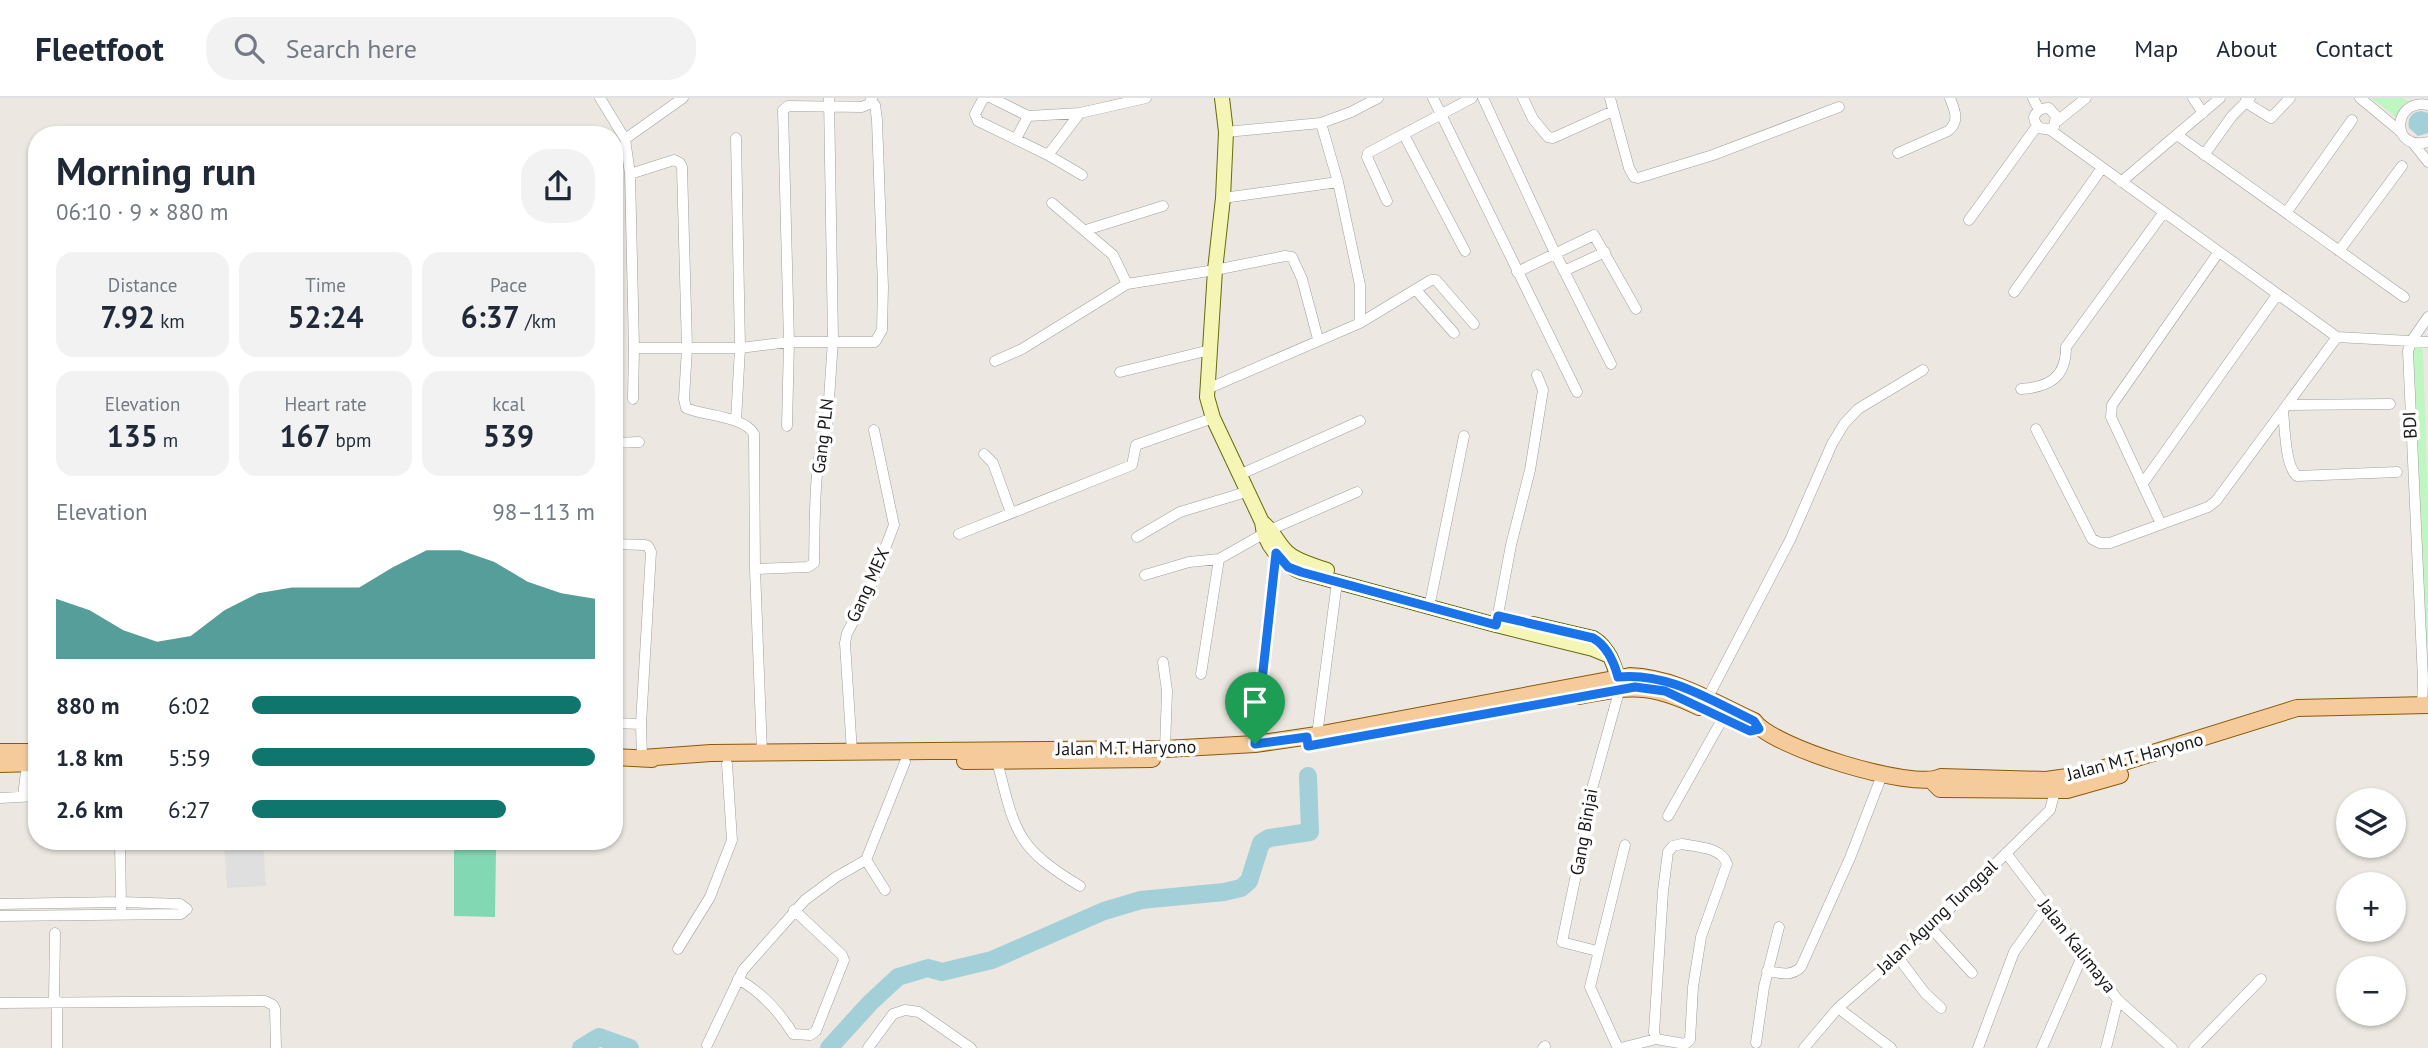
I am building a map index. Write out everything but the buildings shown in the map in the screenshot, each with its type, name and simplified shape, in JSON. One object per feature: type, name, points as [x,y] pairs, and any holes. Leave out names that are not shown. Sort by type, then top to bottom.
[{"type":"main road","name":"Jalan M.T. Haryono","points":[[623,757],[727,764],[1158,759],[1245,755],[1311,739],[1647,677],[1663,679],[1754,721],[1759,729],[1800,750],[1882,775],[1932,781],[1941,777],[2084,786],[2182,753],[2206,742],[2212,736],[2297,708],[2425,706]]},
{"type":"main road","name":"Jalan M.T. Haryono","points":[[1619,683],[1665,691],[1750,731],[1759,729]]},
{"type":"main road","name":"Jalan M.T. Haryono","points":[[642,758],[710,753],[1165,749],[1311,739]]},
{"type":"main road","points":[[0,752],[28,759]]},
{"type":"main road","points":[[0,764],[28,761]]},
{"type":"street","points":[[600,98],[617,126]]},
{"type":"street","points":[[625,139],[683,98]]},
{"type":"street","points":[[985,98],[975,114],[978,121],[1083,175]]},
{"type":"street","points":[[992,98],[1028,116],[1080,113],[1146,98]]},
{"type":"street","points":[[1222,98],[1226,132],[1223,198],[1214,270],[1206,389],[1213,418],[1276,553],[1288,567],[1431,598],[1497,621]]},
{"type":"street","points":[[1226,132],[1321,123],[1378,98]]},
{"type":"street","points":[[1433,98],[1577,393]]},
{"type":"street","points":[[1387,201],[1367,155],[1472,98]]},
{"type":"street","points":[[1483,98],[1555,253],[1611,364]]},
{"type":"street","points":[[1523,98],[1533,119],[1548,137],[1553,138],[1613,111]]},
{"type":"street","points":[[1609,98],[1629,169],[1634,177],[1639,178],[1713,155],[1839,107]]},
{"type":"street","points":[[1898,153],[1954,126],[1956,115],[1950,98]]},
{"type":"street","points":[[2033,98],[2039,110]]},
{"type":"street","points":[[2053,126],[2054,111],[2044,108],[2039,110],[2034,117],[2037,126],[2044,130],[2053,126],[2086,98]]},
{"type":"street","points":[[2193,98],[2203,113]]},
{"type":"street","points":[[2122,182],[2220,98]]},
{"type":"street","points":[[2204,155],[2232,116],[2248,100],[2271,118],[2290,98]]},
{"type":"street","points":[[2360,98],[2413,143],[2428,162]]},
{"type":"street","points":[[634,348],[740,348],[789,341],[875,342],[882,330],[877,120],[872,100],[862,107],[785,102],[783,113],[789,341],[787,426]]},
{"type":"street","points":[[2402,133],[2402,114],[2420,101]]},
{"type":"street","points":[[829,103],[833,340]]},
{"type":"street","points":[[1048,155],[1080,113]]},
{"type":"street","points":[[1016,139],[1028,116]]},
{"type":"street","points":[[2286,213],[2352,120]]},
{"type":"street","points":[[1321,123],[1338,182],[1360,285],[1360,323]]},
{"type":"street","points":[[1969,220],[2037,126]]},
{"type":"street","points":[[2053,126],[2102,168],[2337,337],[2428,342]]},
{"type":"street","points":[[1404,135],[1465,251]]},
{"type":"street","points":[[2176,135],[2404,297]]},
{"type":"street","points":[[623,136],[630,174],[633,399]]},
{"type":"street","points":[[736,138],[740,348],[736,421]]},
{"type":"street","points":[[2413,143],[2428,142]]},
{"type":"street","points":[[630,174],[674,160],[682,167],[686,408],[736,421],[751,429],[754,434],[755,569],[762,753]]},
{"type":"street","points":[[2339,251],[2402,166]]},
{"type":"street","points":[[2014,292],[2102,168]]},
{"type":"street","points":[[1223,198],[1338,182]]},
{"type":"street","points":[[1052,203],[1113,255],[1127,284]]},
{"type":"street","points":[[1086,230],[1163,206]]},
{"type":"street","points":[[2021,389],[2036,388],[2062,372],[2066,362],[2066,347],[2164,212]]},
{"type":"street","points":[[1517,272],[1592,235],[1597,237],[1636,309]]},
{"type":"street","points":[[1564,271],[1605,252]]},
{"type":"street","points":[[2161,524],[2110,417],[2112,405],[2218,253]]},
{"type":"street","points":[[995,361],[1023,349],[1127,284],[1289,255],[1296,261],[1318,339]]},
{"type":"street","points":[[1206,389],[1360,323],[1431,281],[1436,280],[1474,324]]},
{"type":"street","points":[[1416,290],[1454,333]]},
{"type":"street","points":[[2143,483],[2277,295]]},
{"type":"street","name":"BDI","points":[[2425,706],[2408,351],[2412,340],[2428,317]]},
{"type":"street","points":[[2036,429],[2092,539],[2110,543],[2208,507],[2216,501],[2337,337]]},
{"type":"street","name":"Gang PLN","points":[[755,569],[808,567],[814,562],[818,475],[823,436],[827,429],[833,340]]},
{"type":"street","points":[[1120,372],[1210,350]]},
{"type":"street","points":[[1707,699],[1790,540],[1832,444],[1844,424],[1858,409],[1923,370]]},
{"type":"street","points":[[1497,621],[1511,545],[1530,470],[1543,390],[1537,375]]},
{"type":"street","points":[[2285,408],[2390,404]]},
{"type":"street","points":[[2285,408],[2289,462],[2292,472],[2297,476],[2397,472]]},
{"type":"street","points":[[959,534],[1132,465],[1134,448],[1139,443],[1213,418]]},
{"type":"street","points":[[1239,475],[1360,421]]},
{"type":"street","name":"Gang MEX","points":[[852,752],[845,643],[894,525],[874,430]]},
{"type":"street","points":[[1431,598],[1464,436]]},
{"type":"street","points":[[623,443],[639,442]]},
{"type":"street","points":[[984,454],[993,463],[1011,513]]},
{"type":"street","points":[[1137,537],[1180,512],[1246,492]]},
{"type":"street","points":[[1144,575],[1189,562],[1222,558],[1266,529],[1357,492]]},
{"type":"street","points":[[1266,529],[1287,553],[1338,578],[1593,649],[1609,656],[1619,683]]},
{"type":"street","points":[[623,544],[645,545],[652,552],[641,724],[642,758]]},
{"type":"street","points":[[1255,744],[1276,553]]},
{"type":"street","points":[[1201,674],[1222,558]]},
{"type":"street","points":[[1311,739],[1338,578]]},
{"type":"street","points":[[1163,662],[1167,691],[1165,749]]},
{"type":"street","name":"Gang Binjai","points":[[1597,951],[1562,942],[1583,841],[1587,807],[1619,683]]},
{"type":"street","points":[[1668,816],[1723,718]]},
{"type":"street","points":[[623,723],[641,724]]},
{"type":"street","points":[[997,761],[1012,820],[1019,835],[1031,851],[1046,864],[1080,886]]},
{"type":"street","points":[[706,1045],[743,970],[794,910],[836,877],[866,860],[905,762]]},
{"type":"street","points":[[678,948],[710,897],[732,840],[727,764]]},
{"type":"street","points":[[1767,971],[1785,974],[1801,967],[1850,859],[1882,775]]},
{"type":"street","points":[[23,796],[28,778]]},
{"type":"street","name":"Jalan Agung Tunggal","points":[[1804,1048],[1838,1009],[1930,927],[2050,810],[2056,784]]},
{"type":"street","points":[[0,798],[28,796]]},
{"type":"street","points":[[1625,845],[1590,987],[1614,1042],[1621,1048],[1656,1040],[1678,1046],[1687,1044],[1690,1040],[1693,987],[1701,937],[1727,864],[1725,857],[1715,851],[1682,844],[1673,846],[1668,852],[1662,891],[1654,1032],[1656,1040]]},
{"type":"street","points":[[120,850],[120,915]]},
{"type":"street","name":"Jalan Kalimaya","points":[[2006,853],[2118,1000],[2106,1048]]},
{"type":"street","points":[[866,860],[885,890]]},
{"type":"street","points":[[0,904],[121,902],[180,904],[187,909],[181,914],[0,916]]},
{"type":"street","points":[[1978,1048],[2014,952],[2046,907]]},
{"type":"street","points":[[738,979],[754,988],[776,1010],[793,1034],[810,1035],[816,1031],[844,960],[842,955],[794,910]]},
{"type":"street","points":[[1756,1043],[1767,971],[1779,927]]},
{"type":"street","points":[[1930,927],[1972,973]]},
{"type":"street","points":[[55,933],[57,1048]]},
{"type":"street","points":[[2042,1048],[2084,952]]},
{"type":"street","points":[[1897,956],[1925,993],[1941,1008]]},
{"type":"street","points":[[2194,1048],[2261,979]]},
{"type":"street","points":[[2118,1000],[2172,1048]]},
{"type":"street","points":[[0,1003],[265,1001],[275,1009],[276,1048]]},
{"type":"street","points":[[1838,1009],[1891,1048]]},
{"type":"street","points":[[868,1048],[893,1014],[905,1010],[919,1012],[971,1048]]},
{"type":"street","points":[[947,1048],[953,1037]]},
{"type":"green space","points":[[2371,98],[2402,98],[2410,102],[2404,104],[2396,117]]},
{"type":"green space","points":[[2418,345],[2423,352],[2428,506],[2428,683],[2411,351]]},
{"type":"green space","points":[[454,850],[496,850],[495,917],[454,916]]},
{"type":"shaded area","points":[[225,850],[264,850],[266,886],[227,888]]},
{"type":"water","points":[[2421,111],[2428,113],[2428,133],[2418,136],[2409,128],[2409,122],[2412,114]]},
{"type":"waterway","points":[[829,1048],[898,977],[928,968],[942,972],[992,960],[1104,911],[1141,900],[1241,888],[1249,881],[1261,843],[1269,838],[1310,832],[1308,776]]},
{"type":"waterway","points":[[581,1048],[599,1037],[630,1048]]},
{"type":"route","points":[[1276,553],[1288,567],[1301,572],[1496,625],[1498,616],[1593,638],[1601,643],[1618,677],[1647,677],[1675,683],[1754,721],[1759,729],[1750,731],[1665,691],[1635,687],[1308,746],[1307,737],[1255,744],[1276,553]]}]
